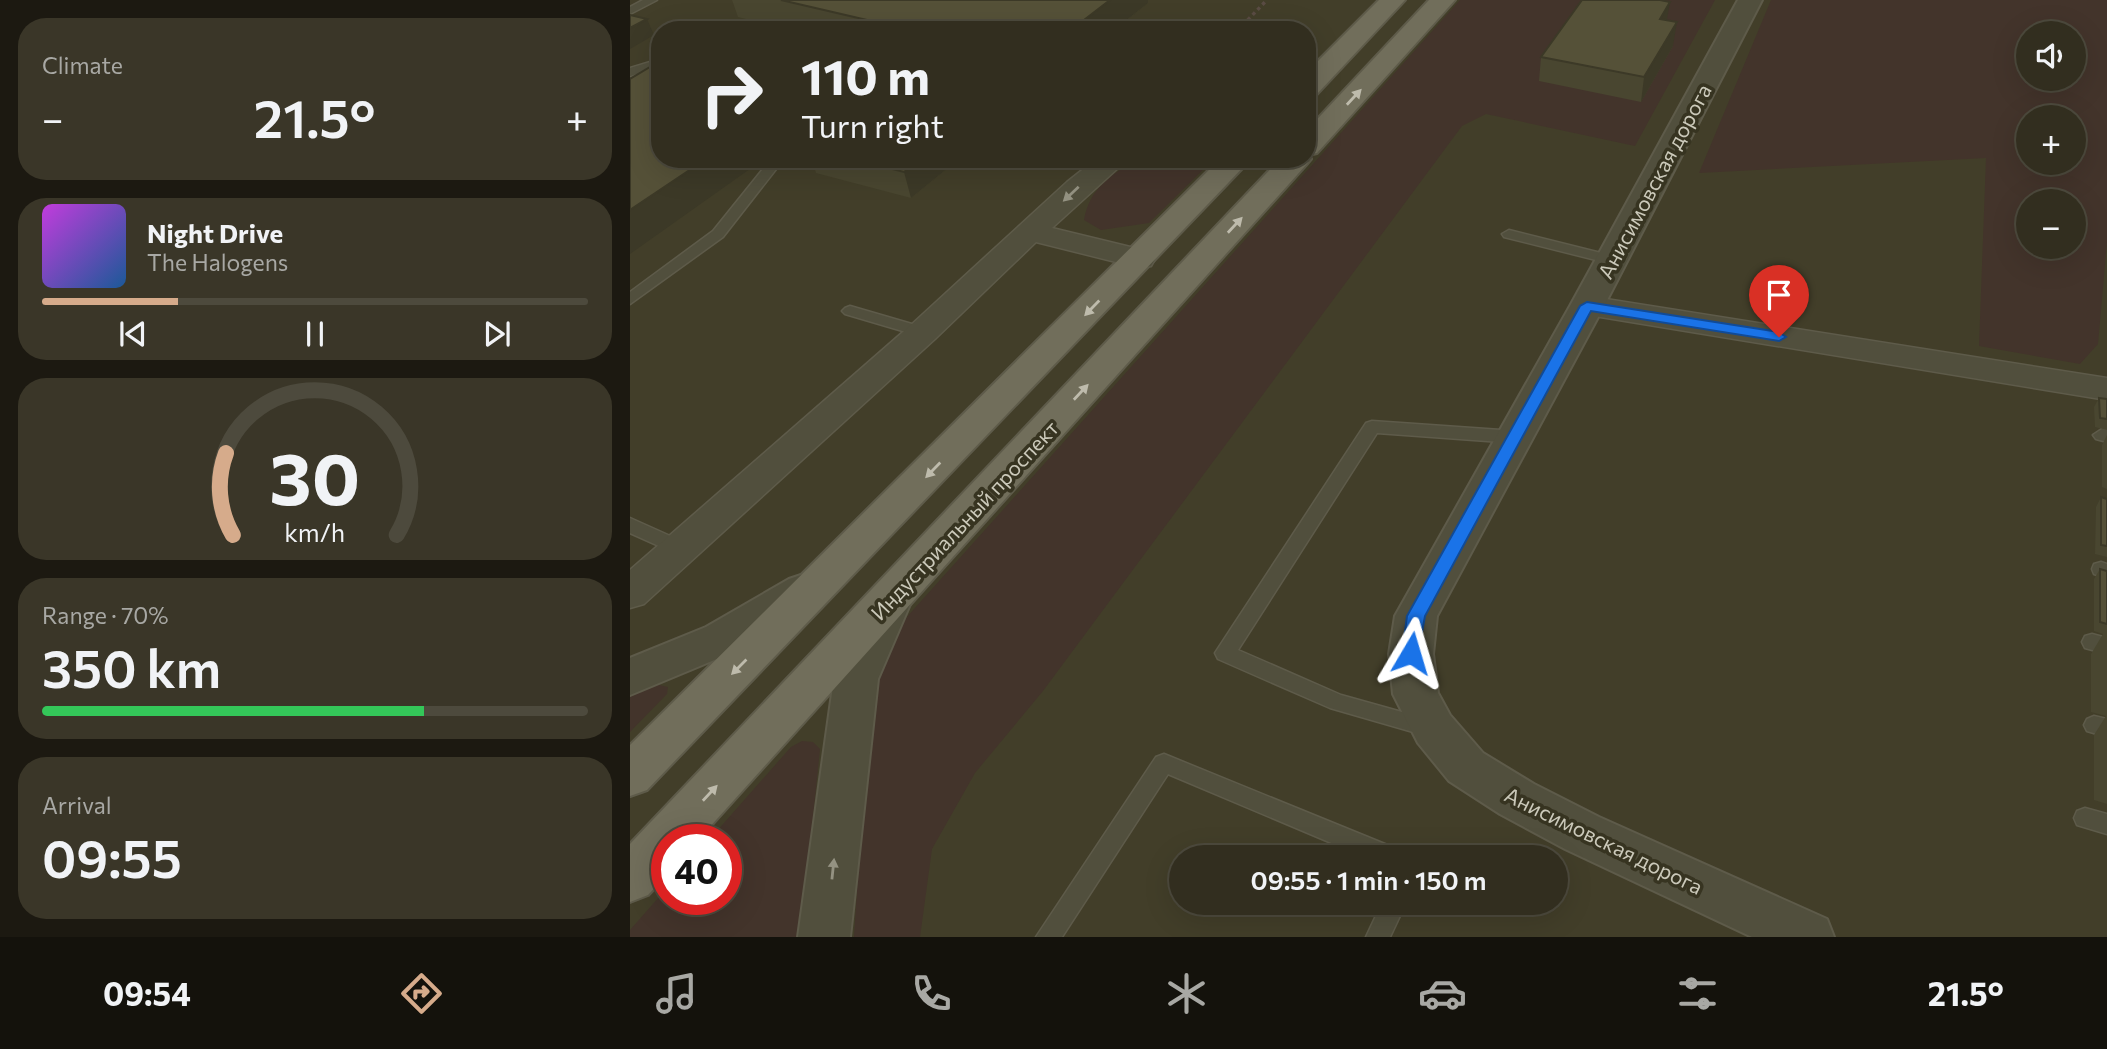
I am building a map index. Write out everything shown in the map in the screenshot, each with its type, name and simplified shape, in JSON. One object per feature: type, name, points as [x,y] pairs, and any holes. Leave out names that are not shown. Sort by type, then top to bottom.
[{"type":"main road","points":[[1316,79],[1393,0]]},
{"type":"main road","points":[[1316,137],[1443,0]]},
{"type":"main road","points":[[630,776],[833,573],[1228,168]]},
{"type":"main road","name":"Индустриальный проспект","points":[[630,878],[1288,168]]},
{"type":"street","name":"Анисимовская дорога","points":[[1750,0],[1612,260],[1416,616],[1411,653],[1416,694],[1434,729],[1466,767],[1517,799],[1582,833],[1808,937]]},
{"type":"street","points":[[630,593],[922,332],[1077,188],[1103,168]]},
{"type":"street","points":[[1031,232],[1140,259]]},
{"type":"street","points":[[1587,306],[2107,388]]},
{"type":"street","points":[[630,677],[721,639],[833,573]]},
{"type":"street","points":[[824,937],[856,680],[891,598]]},
{"type":"lane","points":[[630,11],[649,0]]},
{"type":"lane","points":[[630,72],[651,66]]},
{"type":"lane","points":[[630,299],[718,234],[771,168]]},
{"type":"lane","points":[[1509,234],[1612,260]]},
{"type":"lane","points":[[850,311],[922,332]]},
{"type":"lane","points":[[1434,729],[1337,702],[1225,653],[1372,427],[1515,437]]},
{"type":"lane","points":[[630,525],[681,549]]},
{"type":"lane","points":[[1048,937],[1164,763],[1363,845]]},
{"type":"lane","points":[[1378,937],[1388,915]]},
{"type":"path","points":[[1246,21],[1266,0]]},
{"type":"shaded area","points":[[1460,0],[1715,0],[1635,146],[1486,114],[1462,126],[1043,691],[975,773],[932,849],[920,937],[854,937],[869,700],[888,638],[1309,168],[1316,168],[1316,161]]},
{"type":"shaded area","points":[[1771,0],[2107,0],[2107,242],[2098,344],[2080,364],[1979,346],[1986,158],[1699,173]]},
{"type":"shaded area","points":[[1124,168],[1205,168],[1149,223],[1101,230],[1084,220],[1096,191]]},
{"type":"shaded area","points":[[655,684],[668,687],[667,694],[630,732],[630,691]]},
{"type":"shaded area","points":[[802,741],[813,742],[820,749],[801,937],[630,937],[630,930],[651,906],[651,915],[742,915],[742,824],[723,824],[791,747]]},
{"type":"building","points":[[781,0],[1110,0],[1083,21],[871,21]]},
{"type":"building","points":[[1582,0],[1670,2],[1660,19],[1677,22],[1644,77],[1541,57]]},
{"type":"building","points":[[630,15],[647,19],[630,28]]},
{"type":"building","points":[[651,66],[651,168],[693,168],[630,210],[630,79]]},
{"type":"building","points":[[888,168],[909,168],[904,172]]},
{"type":"building","points":[[2099,398],[2107,399],[2107,419],[2100,418]]},
{"type":"building","points":[[2101,497],[2107,499],[2107,546],[2101,545]]},
{"type":"building","points":[[2100,569],[2107,571],[2107,624],[2100,622]]},
{"type":"route","points":[[1411,653],[1416,616],[1587,306],[1779,337]]}]
